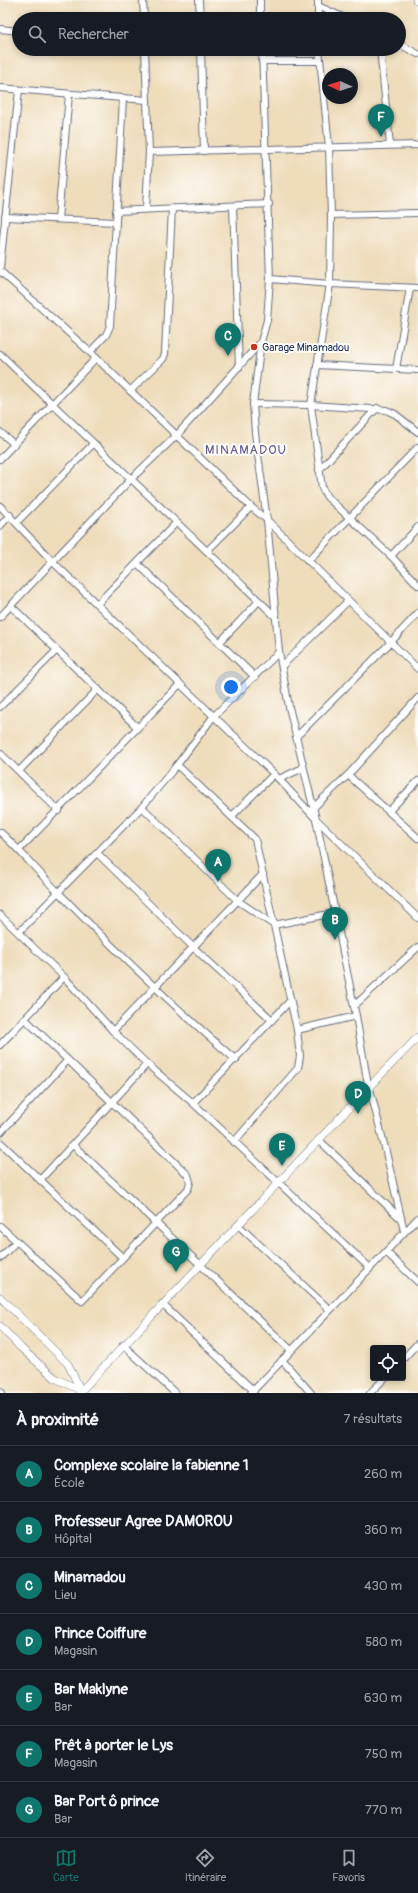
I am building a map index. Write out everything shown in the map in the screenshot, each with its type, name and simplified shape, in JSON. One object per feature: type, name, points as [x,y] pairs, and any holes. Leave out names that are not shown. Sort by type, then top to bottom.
[{"type":"street","points":[[143,0],[144,12]]},
{"type":"street","points":[[199,0],[200,12]]},
{"type":"street","points":[[260,0],[260,12]]},
{"type":"street","points":[[318,3],[334,12]]},
{"type":"street","points":[[0,29],[12,30]]},
{"type":"street","points":[[406,48],[418,54]]},
{"type":"street","points":[[145,56],[149,152],[146,209]]},
{"type":"street","points":[[201,56],[204,151]]},
{"type":"street","points":[[262,56],[269,204],[270,279],[266,327],[261,342],[254,404],[279,652],[296,738],[316,818],[369,1088],[386,1152],[404,1232]]},
{"type":"street","points":[[320,56],[329,147],[331,215],[330,284],[311,405],[319,470],[324,493],[391,556],[418,585]]},
{"type":"street","points":[[381,56],[390,145]]},
{"type":"street","points":[[262,61],[320,62]]},
{"type":"street","points":[[0,88],[147,100]]},
{"type":"street","points":[[0,267],[19,90]]},
{"type":"street","points":[[58,219],[69,94]]},
{"type":"street","points":[[90,352],[109,330],[123,99]]},
{"type":"street","points":[[149,152],[418,145]]},
{"type":"street","points":[[116,211],[269,204]]},
{"type":"street","points":[[233,206],[239,367]]},
{"type":"street","points":[[130,391],[163,359],[165,354],[172,208]]},
{"type":"street","points":[[331,215],[418,213]]},
{"type":"street","points":[[5,217],[116,222]]},
{"type":"street","points":[[0,271],[90,352],[176,436],[266,520],[418,669]]},
{"type":"street","points":[[0,278],[9,279]]},
{"type":"street","points":[[270,279],[330,284],[418,288]]},
{"type":"street","points":[[396,369],[410,288]]},
{"type":"street","points":[[0,617],[130,480],[176,436],[261,342]]},
{"type":"street","points":[[0,354],[130,480],[276,617]]},
{"type":"street","points":[[0,459],[96,358]]},
{"type":"street","points":[[317,365],[418,370]]},
{"type":"street","points":[[254,404],[377,408],[391,411],[418,432]]},
{"type":"street","points":[[319,470],[377,408]]},
{"type":"street","points":[[0,432],[14,444]]},
{"type":"street","points":[[17,522],[93,444]]},
{"type":"street","points":[[308,561],[418,447]]},
{"type":"street","points":[[0,506],[17,522],[53,562],[274,774],[316,818],[418,918]]},
{"type":"street","points":[[207,551],[251,507]]},
{"type":"street","points":[[0,526],[10,515]]},
{"type":"street","points":[[97,604],[138,564],[176,523]]},
{"type":"street","points":[[391,556],[418,527]]},
{"type":"street","points":[[138,564],[255,677]]},
{"type":"street","points":[[220,642],[259,601]]},
{"type":"street","points":[[282,666],[348,601]]},
{"type":"street","points":[[11,606],[56,651],[137,727]]},
{"type":"street","points":[[296,738],[391,642],[418,612]]},
{"type":"street","points":[[0,707],[56,651]]},
{"type":"street","points":[[19,932],[98,854],[177,765],[213,717],[279,652]]},
{"type":"street","points":[[19,850],[59,811],[137,727],[180,684]]},
{"type":"street","points":[[19,771],[98,689]]},
{"type":"street","points":[[313,808],[348,775],[418,698]]},
{"type":"street","points":[[0,753],[59,811]]},
{"type":"street","points":[[177,765],[255,839],[297,1030],[300,1056],[298,1068],[234,1142]]},
{"type":"street","points":[[279,779],[303,768]]},
{"type":"street","points":[[232,816],[274,774]]},
{"type":"street","points":[[348,775],[418,838]]},
{"type":"street","points":[[389,811],[418,781]]},
{"type":"street","points":[[142,806],[238,902],[274,925],[334,913]]},
{"type":"street","points":[[0,832],[155,988],[236,1060]]},
{"type":"street","points":[[98,854],[193,947],[272,1020]]},
{"type":"street","points":[[114,1031],[263,874]]},
{"type":"street","points":[[0,915],[64,977],[147,1064],[193,1103],[234,1142],[280,1182],[370,1268]]},
{"type":"street","points":[[354,1006],[418,947]]},
{"type":"street","points":[[0,1045],[64,977]]},
{"type":"street","points":[[193,1103],[236,1060],[290,1001]]},
{"type":"street","points":[[297,1030],[356,1016]]},
{"type":"street","points":[[0,1226],[82,1301],[188,1189],[190,1182],[189,1179],[25,1019]]},
{"type":"street","points":[[81,1392],[123,1345],[418,1037]]},
{"type":"street","points":[[0,1133],[67,1061]]},
{"type":"street","points":[[40,1180],[147,1064]]},
{"type":"street","points":[[319,1140],[401,1219]]},
{"type":"street","points":[[0,1142],[122,1257]]},
{"type":"street","points":[[73,1145],[156,1222],[199,1265],[292,1350]]},
{"type":"street","points":[[162,1304],[252,1392],[418,1218]]},
{"type":"street","points":[[238,1225],[330,1310]]},
{"type":"street","points":[[0,1258],[16,1242]]},
{"type":"street","points":[[386,1252],[418,1282]]},
{"type":"street","points":[[0,1297],[68,1364],[81,1392]]},
{"type":"street","points":[[0,1326],[21,1348],[55,1378],[81,1392]]},
{"type":"street","points":[[406,1356],[418,1343]]},
{"type":"street","points":[[123,1345],[175,1393]]},
{"type":"street","points":[[282,1360],[311,1393]]},
{"type":"street","points":[[370,1393],[382,1381]]},
{"type":"place","name":"Prêt à porter le Lys","points":[[381,137]]},
{"type":"place","name":"Garage Minamadou","points":[[254,347]]},
{"type":"place","name":"Minamadou","points":[[228,356]]},
{"type":"place","name":"Complexe scolaire la fabienne 1","points":[[218,882]]},
{"type":"place","name":"Professeur Agree DAMOROU","points":[[335,940]]},
{"type":"place","name":"Prince Coiffure","points":[[358,1114]]},
{"type":"place","name":"Bar Maklyne","points":[[282,1166]]},
{"type":"place","name":"Bar Port ô prince","points":[[176,1272]]},
{"type":"district","name":"MINAMADOU","points":[[246,450]]}]
